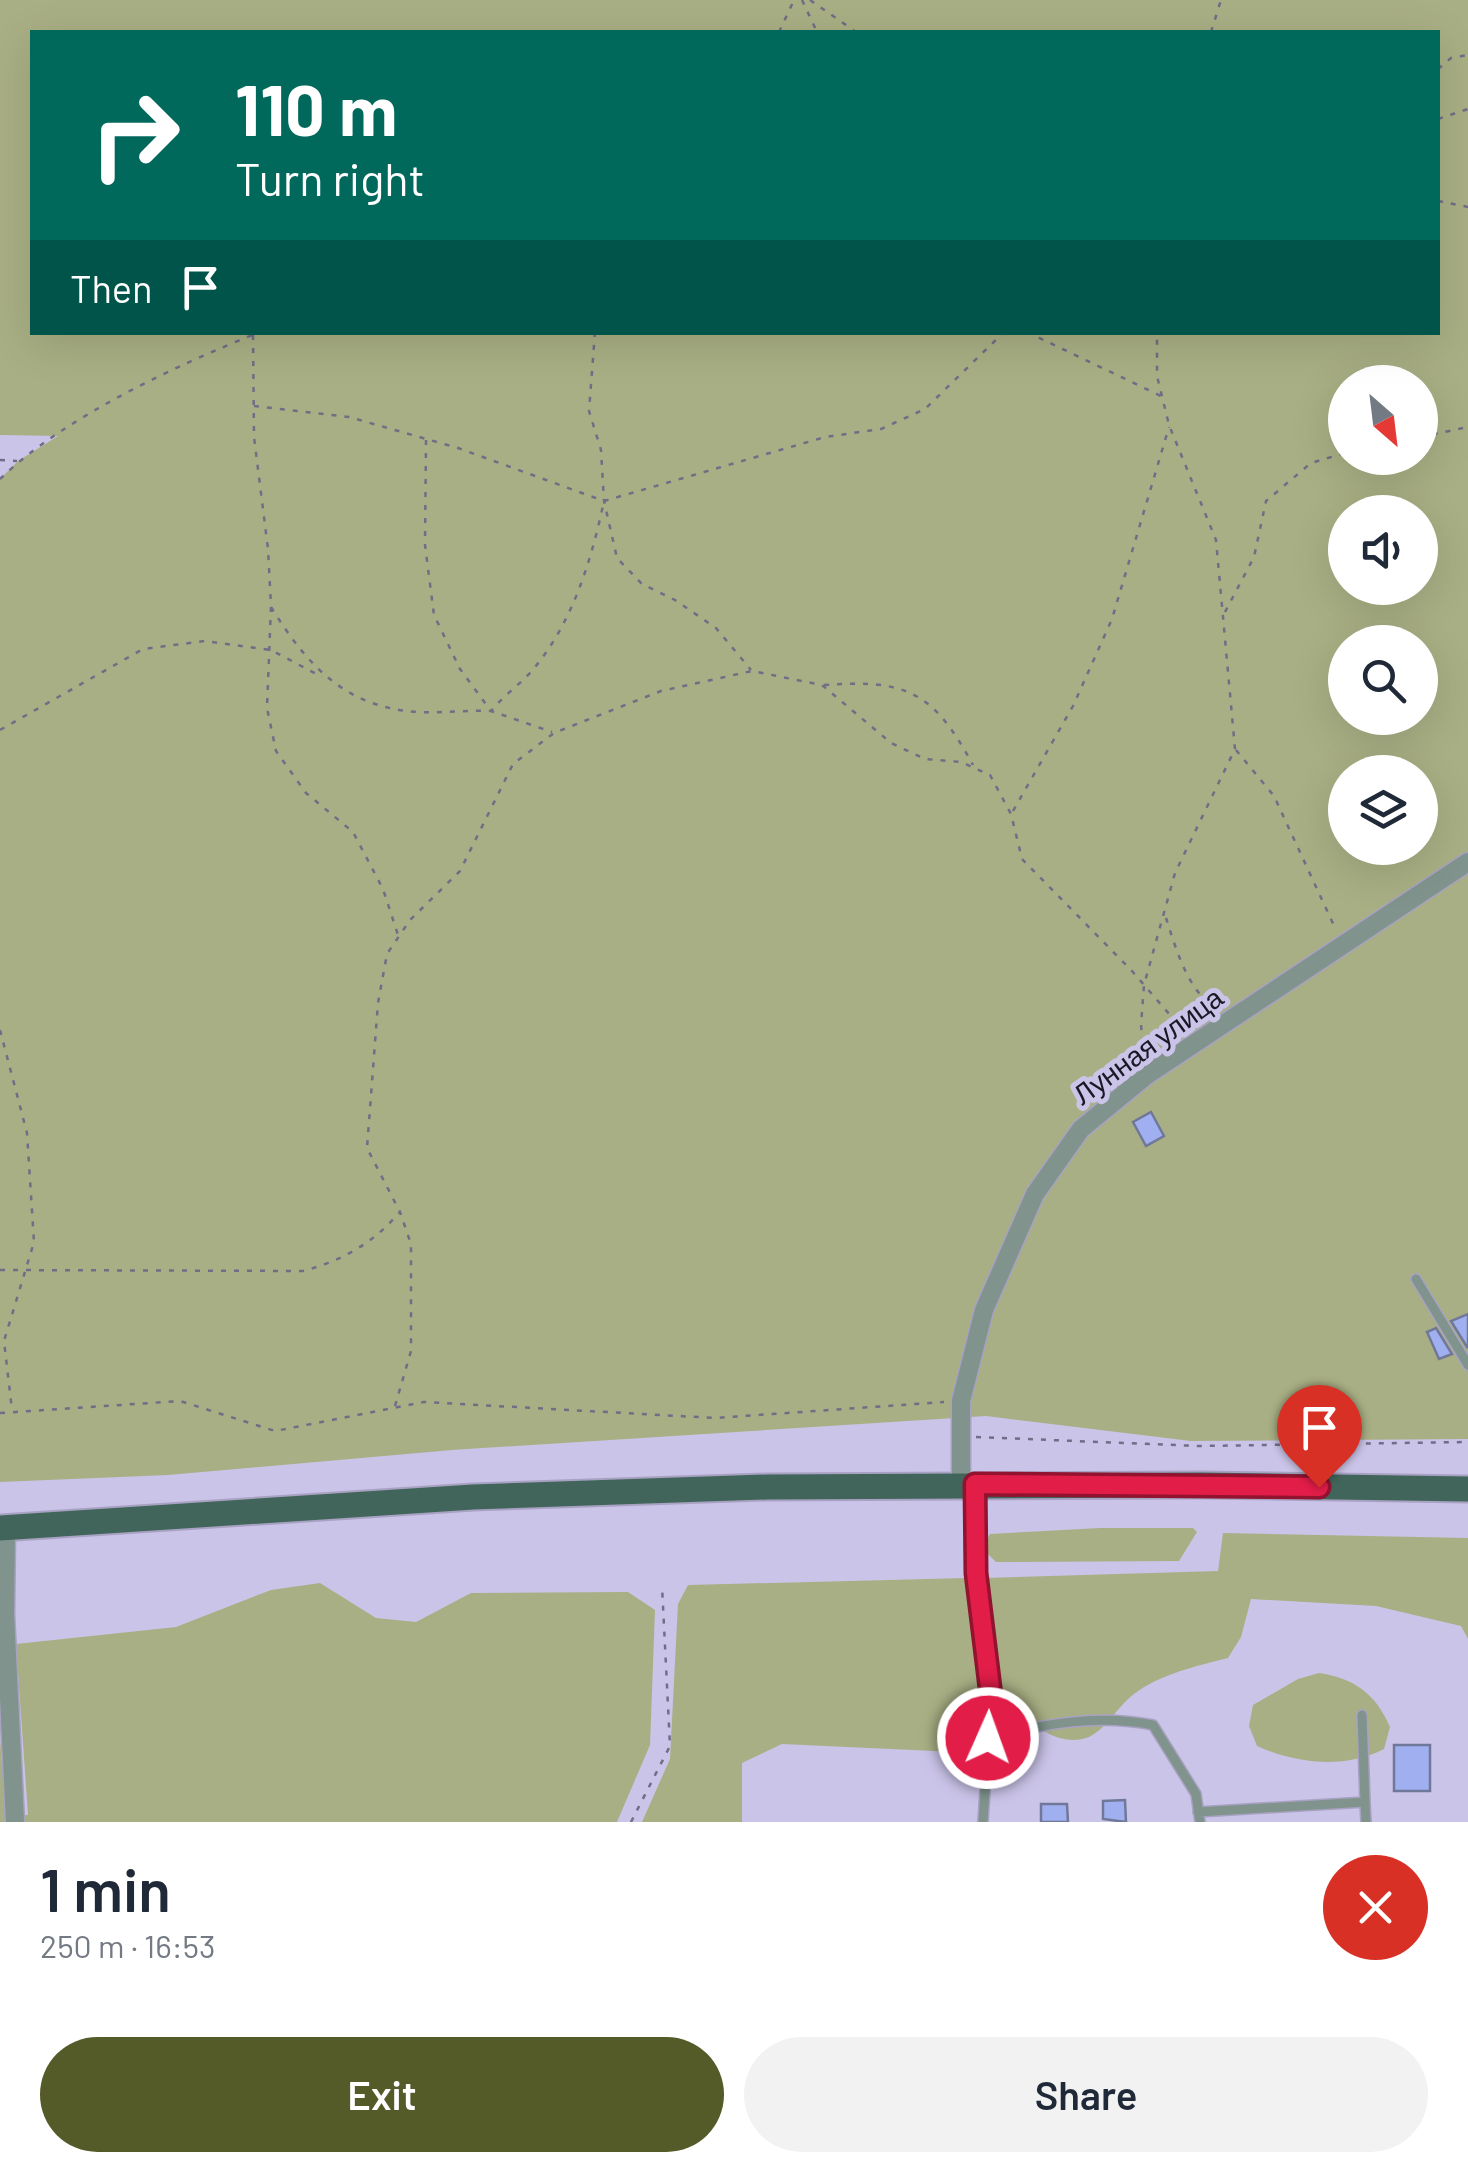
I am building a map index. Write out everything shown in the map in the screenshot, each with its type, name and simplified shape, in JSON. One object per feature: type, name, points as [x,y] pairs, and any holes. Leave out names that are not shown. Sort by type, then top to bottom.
[{"type":"main road","points":[[3,1528],[473,1498],[968,1484],[1468,1490]]},
{"type":"street","name":"Лунная улица","points":[[968,1484],[960,1436],[961,1401],[984,1310],[1035,1194],[1082,1128],[1147,1075],[1468,862]]},
{"type":"street","points":[[3,1528],[16,1822]]},
{"type":"lane","points":[[1416,1280],[1468,1365]]},
{"type":"lane","points":[[968,1484],[991,1696],[983,1822]]},
{"type":"lane","points":[[1362,1715],[1366,1822]]},
{"type":"lane","points":[[988,1738],[1082,1719],[1120,1718],[1153,1725],[1196,1794],[1199,1817],[1366,1802]]},
{"type":"path","points":[[780,30],[794,0]]},
{"type":"path","points":[[802,0],[816,30]]},
{"type":"path","points":[[810,0],[853,30]]},
{"type":"path","points":[[1212,30],[1221,0]]},
{"type":"path","points":[[1440,66],[1451,58],[1468,55]]},
{"type":"path","points":[[1440,118],[1468,109]]},
{"type":"path","points":[[1440,200],[1468,207]]},
{"type":"path","points":[[0,479],[18,461],[116,398],[253,335],[254,406],[270,606],[267,708],[276,751],[306,793],[352,832],[382,889],[398,936]]},
{"type":"path","points":[[595,335],[589,411],[601,450],[604,501],[617,558],[642,584],[676,600],[716,628],[752,672]]},
{"type":"path","points":[[254,406],[349,416],[604,501],[825,437],[882,429],[924,410],[1001,335]]},
{"type":"path","points":[[1033,335],[1162,397]]},
{"type":"path","points":[[1147,1075],[1141,1025],[1144,985],[1166,918],[1175,873],[1235,750],[1216,540],[1169,425],[1162,397],[1157,335]]},
{"type":"path","points":[[1011,814],[1073,706],[1112,619],[1169,425]]},
{"type":"path","points":[[1438,433],[1468,427]]},
{"type":"path","points":[[426,439],[425,545],[434,615],[460,669],[491,711]]},
{"type":"path","points":[[1224,613],[1254,558],[1266,501],[1311,463],[1328,458]]},
{"type":"path","points":[[0,460],[18,461]]},
{"type":"path","points":[[491,711],[510,687],[528,675],[566,619],[592,558],[604,501]]},
{"type":"path","points":[[270,606],[324,678]]},
{"type":"path","points":[[0,730],[142,649],[206,641],[271,650],[362,699],[417,712],[491,711],[554,733]]},
{"type":"path","points":[[396,1406],[411,1351],[411,1244],[400,1212],[366,1148],[378,1003],[387,954],[398,936],[460,871],[513,764],[554,733],[661,692],[752,672],[822,685],[877,681],[907,690],[936,709],[975,768]]},
{"type":"path","points":[[822,685],[891,743],[925,759],[961,762],[990,775],[1011,814],[1022,859],[1144,985],[1194,1044]]},
{"type":"path","points":[[1235,750],[1274,796],[1343,945]]},
{"type":"path","points":[[1166,918],[1184,969],[1203,1000],[1229,1021]]},
{"type":"path","points":[[0,1030],[26,1133],[34,1242],[4,1340],[12,1412]]},
{"type":"path","points":[[0,1270],[304,1271],[338,1261],[378,1237],[400,1212]]},
{"type":"path","points":[[0,1413],[180,1401],[274,1431],[424,1402],[715,1418],[961,1401]]},
{"type":"path","points":[[960,1436],[1199,1446],[1468,1442]]},
{"type":"path","points":[[632,1822],[670,1746],[662,1586]]},
{"type":"green space","points":[[0,0],[1468,0],[1468,1439],[1191,1441],[986,1416],[452,1450],[168,1475],[0,1482],[0,479],[18,461],[58,436],[0,435]]},
{"type":"green space","points":[[1193,1528],[1197,1532],[1179,1561],[996,1562],[982,1548],[990,1534]]},
{"type":"green space","points":[[1223,1533],[1468,1538],[1468,1639],[1461,1626],[1376,1606],[1251,1599],[1241,1637],[1228,1658],[1144,1687],[1089,1737],[1077,1740],[1052,1735],[1030,1722],[1002,1696],[985,1578],[1218,1571]]},
{"type":"green space","points":[[967,1578],[976,1647],[980,1736],[956,1752],[782,1744],[742,1763],[742,1822],[642,1822],[670,1759],[678,1604],[688,1585]]},
{"type":"green space","points":[[320,1583],[376,1618],[416,1622],[471,1593],[628,1592],[655,1610],[650,1745],[617,1822],[0,1822],[0,1738],[6,1815],[28,1815],[16,1644],[176,1627],[271,1590]]},
{"type":"green space","points":[[1319,1673],[1353,1684],[1378,1705],[1390,1727],[1384,1749],[1353,1760],[1321,1762],[1288,1757],[1257,1746],[1249,1726],[1253,1705],[1298,1679]]},
{"type":"building","points":[[1151,1112],[1164,1136],[1146,1146],[1133,1122]]},
{"type":"building","points":[[1468,1314],[1468,1346],[1467,1347],[1451,1321]]},
{"type":"building","points":[[1436,1328],[1452,1354],[1439,1359],[1427,1332]]},
{"type":"building","points":[[1394,1745],[1430,1745],[1430,1791],[1394,1791]]},
{"type":"building","points":[[1125,1800],[1126,1822],[1103,1819],[1103,1801]]},
{"type":"building","points":[[1041,1804],[1067,1804],[1068,1822],[1041,1822]]},
{"type":"route","points":[[988,1738],[991,1696],[976,1573],[975,1484],[1319,1487]]}]
